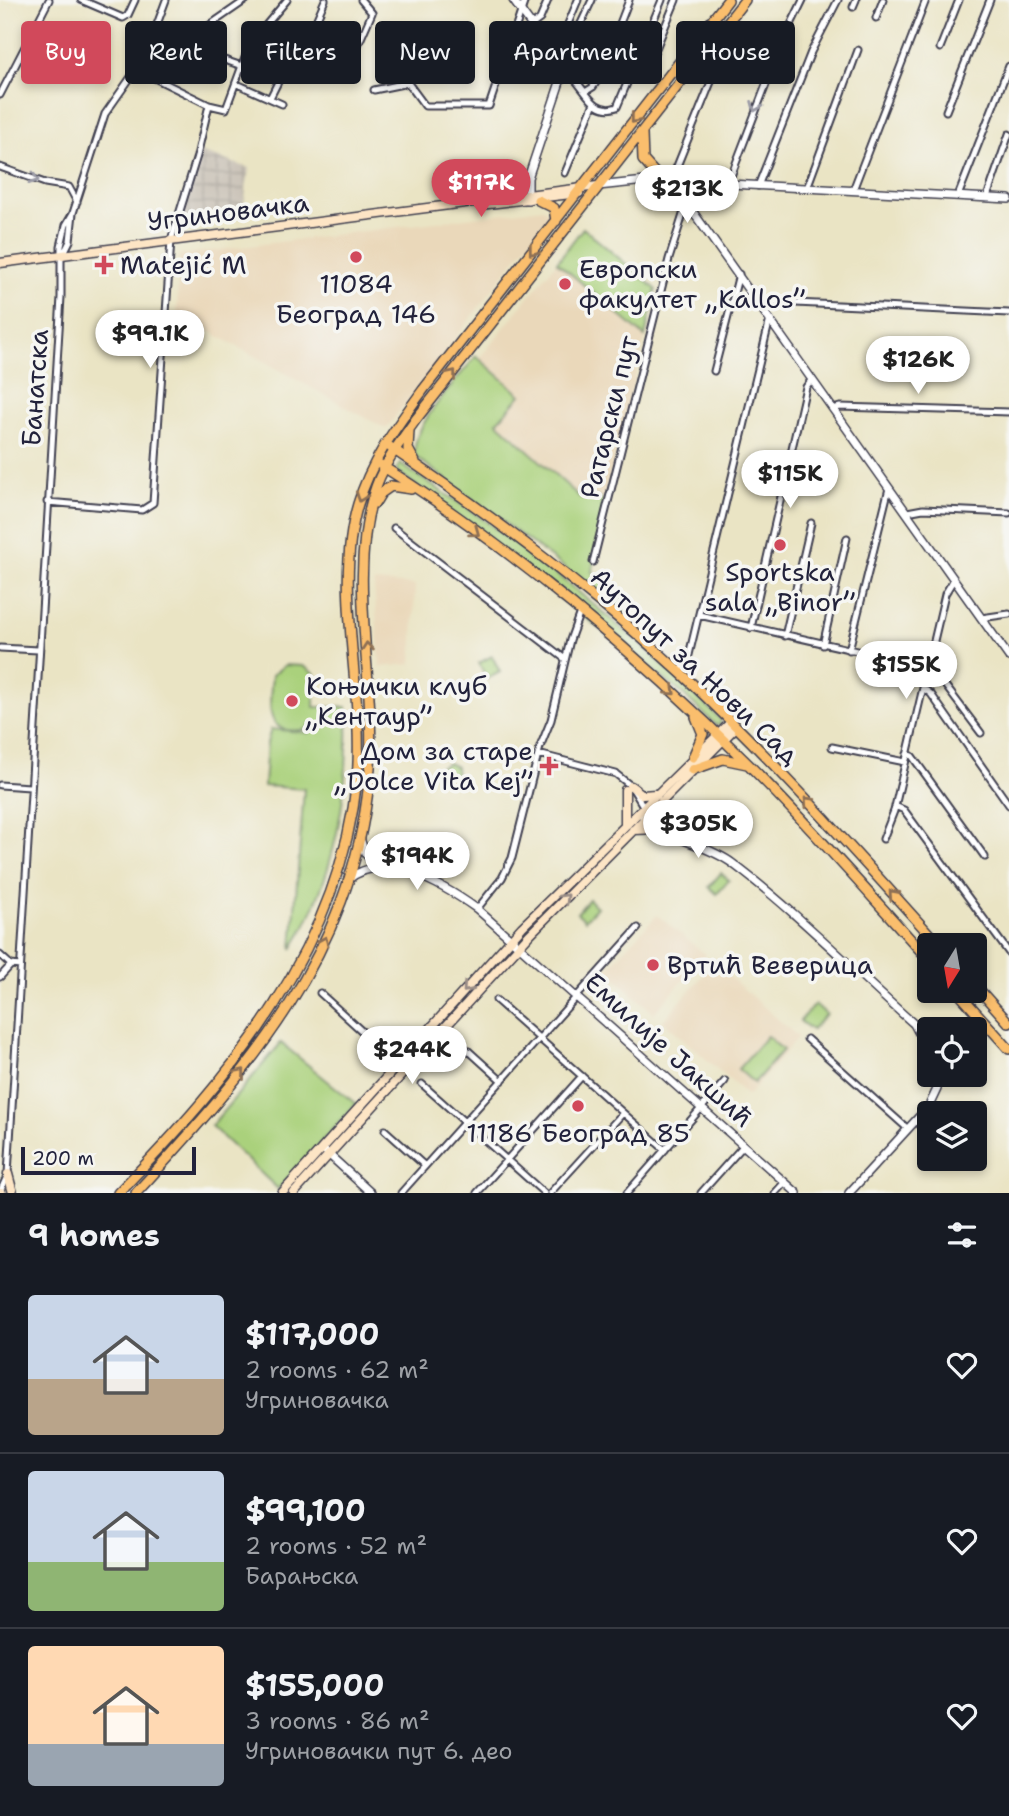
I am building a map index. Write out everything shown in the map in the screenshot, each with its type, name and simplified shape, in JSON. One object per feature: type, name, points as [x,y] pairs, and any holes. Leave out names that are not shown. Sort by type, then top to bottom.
[{"type":"main road","points":[[118,1193],[251,1041],[288,987],[325,910],[342,859],[354,800],[359,746],[350,549],[357,507],[375,461],[385,444],[728,0]]},
{"type":"main road","points":[[136,1193],[261,1049],[293,1002],[321,947],[348,880],[369,783],[372,713],[362,572],[373,494],[384,467],[410,428],[745,0]]},
{"type":"main road","points":[[643,130],[642,155],[648,168],[666,180]]},
{"type":"main road","name":"Угриновачка","points":[[0,263],[462,204],[531,198],[598,186]]},
{"type":"main road","points":[[531,198],[554,208],[556,221]]},
{"type":"main road","points":[[410,428],[408,449],[420,468]]},
{"type":"main road","name":"Аутопут за Нови Сад","points":[[385,444],[575,582],[680,673],[733,725],[928,933]]},
{"type":"main road","name":"Аутопут за Нови Сад","points":[[375,461],[580,612],[689,707],[749,765],[917,947]]},
{"type":"main road","points":[[368,520],[378,496],[387,488],[399,486],[420,492]]},
{"type":"main road","points":[[689,707],[698,719],[703,734],[693,757]]},
{"type":"main road","points":[[282,1193],[326,1152],[629,827],[628,788],[659,797],[692,770],[733,725]]},
{"type":"main road","points":[[294,1193],[398,1064],[512,937],[629,827],[693,757],[721,737]]},
{"type":"main road","points":[[692,770],[723,759],[749,765]]},
{"type":"main road","points":[[629,827],[662,826],[659,797]]},
{"type":"main road","points":[[987,998],[1009,1023]]},
{"type":"main road","points":[[968,1003],[1009,1049]]},
{"type":"main road","points":[[187,1117],[197,1125]]},
{"type":"main road","points":[[8,1174],[13,1193]]},
{"type":"street","points":[[0,95],[49,0]]},
{"type":"street","points":[[82,0],[123,18],[128,15],[135,0]]},
{"type":"street","name":"Банатска","points":[[159,21],[166,0]]},
{"type":"street","points":[[216,21],[246,0]]},
{"type":"street","points":[[269,21],[287,0]]},
{"type":"street","points":[[270,98],[279,79],[299,60],[325,0]]},
{"type":"street","points":[[361,0],[372,13],[361,38]]},
{"type":"street","points":[[513,0],[529,21]]},
{"type":"street","points":[[374,90],[408,83],[425,106],[489,106],[525,0]]},
{"type":"street","points":[[538,21],[548,0]]},
{"type":"street","points":[[569,21],[578,0]]},
{"type":"street","points":[[583,21],[592,0]]},
{"type":"street","points":[[585,92],[599,78],[629,0]]},
{"type":"street","points":[[653,21],[662,0]]},
{"type":"street","points":[[662,34],[676,0]]},
{"type":"street","points":[[728,184],[782,43],[803,0]]},
{"type":"street","points":[[758,186],[811,52],[838,0]]},
{"type":"street","points":[[876,18],[883,0]]},
{"type":"street","points":[[853,190],[926,0]]},
{"type":"street","points":[[940,48],[959,0]]},
{"type":"street","points":[[946,111],[990,0]]},
{"type":"street","points":[[807,188],[858,50]]},
{"type":"street","points":[[957,196],[1009,66]]},
{"type":"street","points":[[166,84],[209,105],[226,109],[241,70]]},
{"type":"street","name":"Банатска","points":[[0,1193],[8,1174],[62,255],[69,241],[73,213],[106,114],[128,84]]},
{"type":"street","points":[[237,84],[282,104]]},
{"type":"street","points":[[531,198],[528,178],[558,84]]},
{"type":"street","points":[[578,84],[594,103],[606,109],[617,107],[627,84]]},
{"type":"street","points":[[666,180],[710,84]]},
{"type":"street","points":[[565,173],[594,103]]},
{"type":"street","points":[[47,502],[135,510],[151,507],[171,240],[198,153],[209,105]]},
{"type":"street","points":[[987,197],[1009,134]]},
{"type":"street","points":[[0,167],[45,184],[69,187],[72,198],[77,202]]},
{"type":"street","points":[[666,180],[687,202],[739,274],[1009,657]]},
{"type":"street","points":[[598,186],[666,180],[1009,198]]},
{"type":"street","name":"Ратарски пут","points":[[593,562],[669,259],[687,202]]},
{"type":"street","points":[[714,371],[739,274]]},
{"type":"street","points":[[761,306],[774,302],[1009,313]]},
{"type":"street","points":[[680,673],[687,660],[699,615],[770,319]]},
{"type":"street","points":[[751,628],[802,400],[807,383],[812,379]]},
{"type":"street","points":[[834,409],[841,407],[1009,412]]},
{"type":"street","points":[[849,650],[889,488]]},
{"type":"street","points":[[907,512],[923,509],[1009,513]]},
{"type":"street","points":[[785,636],[811,523]]},
{"type":"street","points":[[394,528],[565,659]]},
{"type":"street","points":[[823,645],[847,538]]},
{"type":"street","points":[[883,839],[895,806],[945,594],[954,579]]},
{"type":"street","points":[[477,909],[510,865],[538,754],[552,715],[565,659],[580,612]]},
{"type":"street","points":[[981,618],[1009,614]]},
{"type":"street","points":[[699,615],[928,667],[981,733]]},
{"type":"street","points":[[0,648],[38,650]]},
{"type":"street","points":[[923,688],[931,694],[1009,806]]},
{"type":"street","points":[[832,747],[905,762]]},
{"type":"street","points":[[538,754],[596,766],[616,774],[644,812],[683,838],[720,855],[758,884],[914,1024],[917,1030]]},
{"type":"street","points":[[907,754],[912,757],[985,858]]},
{"type":"street","points":[[0,785],[30,787]]},
{"type":"street","points":[[895,806],[904,810],[1009,953]]},
{"type":"street","points":[[348,880],[360,870],[376,866],[365,853],[359,837]]},
{"type":"street","name":"Емилије Јакшић","points":[[376,866],[432,883],[477,909],[520,944],[797,1193]]},
{"type":"street","points":[[401,1193],[638,928]]},
{"type":"street","points":[[0,955],[11,965],[20,966]]},
{"type":"street","points":[[0,977],[11,965]]},
{"type":"street","points":[[320,993],[398,1064]]},
{"type":"street","points":[[496,1000],[664,1150]]},
{"type":"street","points":[[807,1039],[908,1129]]},
{"type":"street","points":[[460,1043],[502,1081]]},
{"type":"street","points":[[477,1193],[582,1076]]},
{"type":"street","points":[[626,1193],[725,1081]]},
{"type":"street","points":[[422,1084],[544,1193]]},
{"type":"street","points":[[849,1193],[932,1101],[937,1087]]},
{"type":"street","points":[[550,1193],[623,1113]]},
{"type":"street","points":[[385,1130],[425,1166]]},
{"type":"street","points":[[701,1193],[744,1146]]},
{"type":"street","points":[[326,1152],[371,1193]]},
{"type":"street","points":[[775,1193],[785,1182]]},
{"type":"shaded area","points":[[200,152],[249,168],[242,217],[177,223]]},
{"type":"shaded area","points":[[544,208],[549,214],[547,218],[386,429],[177,313],[179,255]]},
{"type":"shaded area","points":[[557,262],[645,337],[604,501],[596,496],[582,499],[497,422],[521,395],[479,359]]},
{"type":"shaded area","points":[[374,582],[415,585],[412,664],[380,667]]},
{"type":"shaded area","name":"Вртић Веверица","points":[[657,915],[706,955],[654,1013],[606,970]]},
{"type":"shaded area","points":[[714,963],[798,1037],[748,1096],[663,1021]]},
{"type":"green space","points":[[583,228],[656,289],[645,337],[557,262]]},
{"type":"green space","points":[[476,356],[521,395],[497,422],[582,499],[596,496],[604,501],[592,572],[629,604],[633,613],[627,620],[561,565],[416,457],[415,446],[426,419]]},
{"type":"green space","points":[[400,464],[519,545],[579,592],[693,693],[720,719],[721,725],[716,725],[683,694],[396,470]]},
{"type":"green space","points":[[492,656],[500,672],[487,679],[479,663]]},
{"type":"green space","points":[[285,665],[303,666],[315,674],[314,707],[347,707],[343,801],[330,863],[320,893],[292,949],[304,789],[264,786],[267,743],[271,729],[309,733],[311,722],[307,729],[282,729],[272,717],[272,675]]},
{"type":"green space","points":[[448,763],[456,767],[457,781],[449,775],[445,777],[438,773],[438,768]]},
{"type":"green space","points":[[721,873],[729,880],[717,894],[709,887]]},
{"type":"green space","points":[[589,899],[597,907],[585,920],[577,913]]},
{"type":"green space","points":[[815,1004],[826,1014],[812,1030],[800,1021]]},
{"type":"green space","points":[[767,1036],[783,1050],[754,1083],[738,1069]]},
{"type":"green space","points":[[281,1043],[356,1104],[278,1189],[211,1126]]},
{"type":"place","name":"11084 Београд 146","points":[[356,257]]},
{"type":"place","name":"Matejić M","points":[[104,265]]},
{"type":"place","name":"Европски факултет „Kallos”","points":[[565,284]]},
{"type":"place","name":"Sportska sala „Binor”","points":[[780,545]]},
{"type":"place","name":"Коњички клуб „Кентаур”","points":[[292,701]]},
{"type":"place","name":"Дом за старе „Dolce Vita Kej”","points":[[549,766]]},
{"type":"place","name":"Вртић Веверица","points":[[653,965]]},
{"type":"place","name":"11186 Београд 85","points":[[578,1106]]}]
